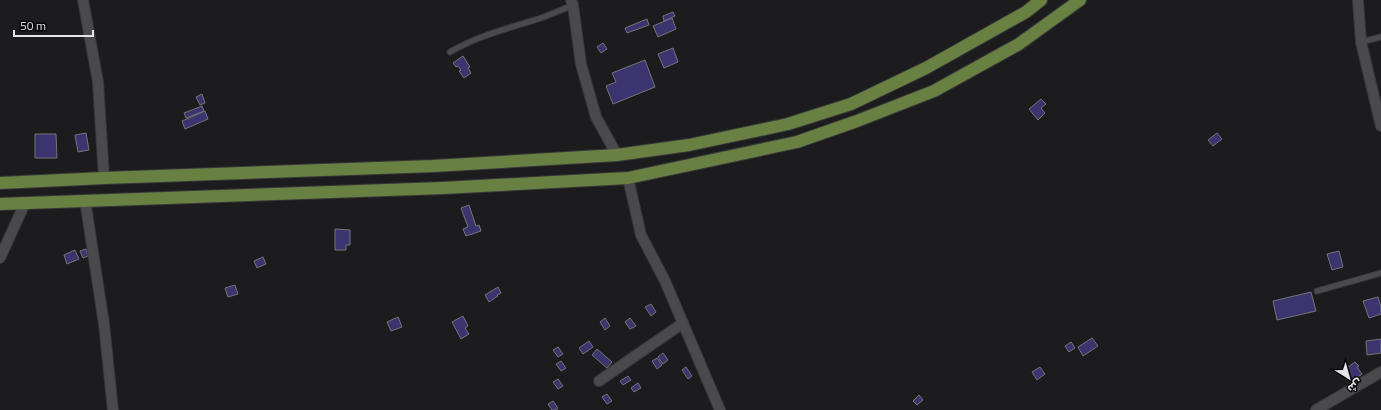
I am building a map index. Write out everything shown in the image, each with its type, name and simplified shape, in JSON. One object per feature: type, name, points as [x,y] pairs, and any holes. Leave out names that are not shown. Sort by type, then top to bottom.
[{"type":"main road","points":[[0,183],[433,166],[617,155],[689,145],[788,124],[851,104],[926,68],[1026,12],[1041,0]]},
{"type":"main road","points":[[0,204],[443,188],[628,178],[797,142],[858,121],[934,91],[1019,44],[1080,0]]},
{"type":"street","points":[[82,0],[98,82],[104,178]]},
{"type":"street","points":[[1358,0],[1361,42],[1381,126]]},
{"type":"street","points":[[572,2],[581,64],[596,117],[617,155]]},
{"type":"street","points":[[628,178],[641,235],[665,281],[720,410]]},
{"type":"street","points":[[85,200],[104,324],[113,410]]},
{"type":"street","points":[[0,258],[25,203]]},
{"type":"street","points":[[599,381],[683,323]]},
{"type":"street","points":[[1316,410],[1381,372]]},
{"type":"lane","points":[[450,52],[466,43],[498,31],[542,18],[572,2]]},
{"type":"lane","points":[[1361,42],[1381,37]]},
{"type":"lane","points":[[1317,291],[1381,273]]},
{"type":"building","points":[[673,12],[675,16],[664,21],[663,16]]},
{"type":"building","points":[[672,18],[676,29],[658,37],[653,26]]},
{"type":"building","points":[[647,19],[649,25],[627,33],[625,28]]},
{"type":"building","points":[[603,43],[607,49],[601,53],[597,47]]},
{"type":"building","points":[[673,48],[678,62],[664,68],[658,54]]},
{"type":"building","points":[[463,56],[470,67],[468,68],[471,73],[464,78],[459,71],[461,70],[453,63]]},
{"type":"building","points":[[645,60],[655,87],[613,104],[606,86],[616,82],[612,73]]},
{"type":"building","points":[[202,94],[205,103],[200,105],[196,97]]},
{"type":"building","points":[[1041,99],[1046,104],[1041,108],[1045,113],[1038,120],[1029,109]]},
{"type":"building","points":[[202,106],[204,111],[186,118],[184,113]]},
{"type":"building","points":[[205,111],[208,119],[185,129],[182,121]]},
{"type":"building","points":[[86,133],[89,150],[78,152],[75,135]]},
{"type":"building","points":[[1217,133],[1222,139],[1213,146],[1208,140]]},
{"type":"building","points":[[35,134],[56,134],[57,158],[35,158]]},
{"type":"building","points":[[469,205],[476,226],[479,225],[481,231],[466,236],[463,229],[468,227],[461,208]]},
{"type":"building","points":[[335,229],[350,230],[350,245],[346,245],[346,250],[335,250]]},
{"type":"building","points":[[86,249],[88,256],[83,258],[80,251]]},
{"type":"building","points":[[75,250],[79,259],[67,264],[64,255]]},
{"type":"building","points":[[1339,251],[1343,267],[1332,270],[1327,254]]},
{"type":"building","points":[[263,257],[266,264],[257,268],[254,261]]},
{"type":"building","points":[[235,285],[238,294],[228,297],[225,288]]},
{"type":"building","points":[[498,287],[501,293],[489,302],[485,295]]},
{"type":"building","points":[[1311,292],[1316,311],[1277,320],[1273,301]]},
{"type":"building","points":[[1378,297],[1381,307],[1381,314],[1369,318],[1363,301]]},
{"type":"building","points":[[651,304],[656,312],[651,316],[645,307]]},
{"type":"building","points":[[463,316],[468,326],[465,328],[469,334],[461,339],[452,322]]},
{"type":"building","points":[[398,317],[402,327],[391,331],[387,322]]},
{"type":"building","points":[[605,318],[610,326],[605,330],[600,322]]},
{"type":"building","points":[[630,318],[636,326],[630,329],[625,322]]},
{"type":"building","points":[[1092,338],[1098,346],[1083,356],[1078,347]]},
{"type":"building","points":[[1381,339],[1381,353],[1367,355],[1366,341]]},
{"type":"building","points":[[589,341],[593,347],[583,354],[579,348]]},
{"type":"building","points":[[1071,342],[1075,348],[1069,352],[1065,346]]},
{"type":"building","points":[[558,347],[563,354],[558,357],[553,350]]},
{"type":"building","points":[[597,349],[612,362],[607,368],[592,355]]},
{"type":"building","points":[[663,353],[668,360],[663,364],[658,357]]},
{"type":"building","points":[[657,358],[662,365],[657,369],[652,361]]},
{"type":"building","points":[[561,361],[566,368],[561,371],[556,364]]},
{"type":"building","points":[[1355,362],[1359,366],[1357,367],[1362,374],[1352,381],[1344,370]]},
{"type":"building","points":[[686,367],[692,376],[688,379],[682,370]]},
{"type":"building","points":[[1040,367],[1045,374],[1037,380],[1032,372]]},
{"type":"building","points":[[628,376],[631,380],[623,385],[620,381]]},
{"type":"building","points":[[558,379],[563,386],[558,389],[553,382]]},
{"type":"building","points":[[638,383],[641,388],[634,392],[631,388]]},
{"type":"building","points":[[607,394],[612,401],[607,404],[602,397]]},
{"type":"building","points":[[919,395],[923,400],[917,405],[913,401]]},
{"type":"building","points":[[553,401],[558,408],[556,410],[552,410],[548,404]]}]
